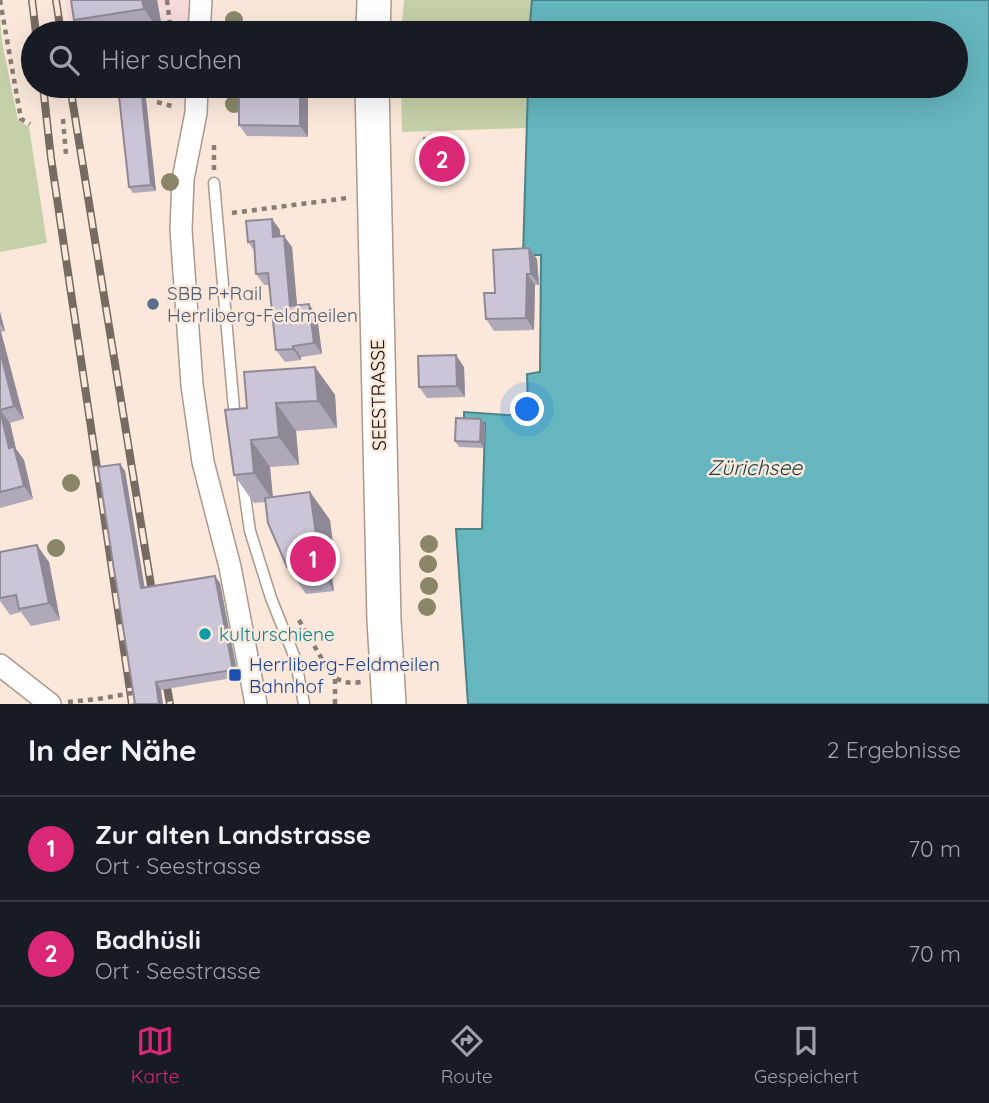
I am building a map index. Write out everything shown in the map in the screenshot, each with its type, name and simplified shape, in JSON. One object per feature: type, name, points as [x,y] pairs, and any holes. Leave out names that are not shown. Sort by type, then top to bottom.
[{"type":"main road","points":[[373,21],[374,0]]},
{"type":"main road","name":"SEESTRASSE","points":[[372,98],[384,620],[379,692]]},
{"type":"street","points":[[200,21],[201,0]]},
{"type":"street","points":[[197,98],[183,178],[181,230],[192,385],[203,462],[230,567],[256,704]]},
{"type":"street","points":[[0,665],[59,703]]},
{"type":"lane","points":[[214,183],[236,437]]},
{"type":"lane","points":[[240,464],[250,531],[271,598],[295,658],[304,704]]},
{"type":"path","points":[[0,0],[22,119],[30,124]]},
{"type":"path","points":[[167,0],[170,21]]},
{"type":"path","points":[[156,102],[176,107]]},
{"type":"path","points":[[62,119],[66,155]]},
{"type":"path","points":[[217,214],[347,200],[348,191]]},
{"type":"path","points":[[271,598],[294,615],[304,627],[335,678],[335,704]]},
{"type":"path","points":[[335,678],[379,692]]},
{"type":"path","points":[[59,703],[149,690]]},
{"type":"shaded area","points":[[65,0],[201,0],[200,21],[69,21]]},
{"type":"green space","points":[[404,0],[532,0],[530,21],[402,21]]},
{"type":"green space","points":[[0,19],[18,120],[29,127],[47,243],[0,252]]},
{"type":"green space","points":[[401,98],[528,98],[527,128],[402,132]]},
{"type":"water","name":"Zürichsee","points":[[532,0],[989,0],[989,704],[468,704],[456,529],[482,529],[485,423],[464,422],[464,412],[521,416],[528,409],[527,374],[540,372],[541,255],[523,255],[528,98],[968,98],[968,21],[530,21]]},
{"type":"building","points":[[71,0],[142,0],[144,9],[74,20]]},
{"type":"building","points":[[119,98],[142,98],[151,185],[129,187]]},
{"type":"building","points":[[239,98],[300,98],[300,126],[239,125]]},
{"type":"building","points":[[424,138],[453,139],[452,168],[423,167]]},
{"type":"building","points":[[272,219],[273,237],[284,236],[290,306],[309,304],[314,343],[293,346],[293,349],[276,350],[268,273],[256,274],[254,241],[248,242],[246,221]]},
{"type":"building","points":[[529,248],[531,274],[527,274],[526,318],[486,319],[484,293],[495,293],[493,250]]},
{"type":"building","points":[[0,351],[14,406],[0,410]]},
{"type":"building","points":[[456,355],[457,386],[419,387],[418,356]]},
{"type":"building","points":[[315,367],[318,401],[276,403],[279,437],[251,440],[254,473],[234,475],[225,410],[247,408],[244,372]]},
{"type":"building","points":[[0,410],[9,448],[14,447],[24,486],[0,492]]},
{"type":"building","points":[[456,418],[481,419],[480,442],[455,441]]},
{"type":"building","points":[[120,464],[141,588],[215,576],[233,670],[156,682],[159,704],[135,704],[98,467]]},
{"type":"building","points":[[310,492],[317,541],[312,541],[315,563],[287,567],[268,523],[265,498]]},
{"type":"building","points":[[37,545],[49,603],[19,609],[16,595],[0,598],[0,552]]},
{"type":"railway","points":[[32,0],[35,21]]},
{"type":"railway","points":[[56,0],[59,21]]},
{"type":"railway","points":[[44,98],[132,704]]},
{"type":"railway","points":[[72,98],[154,604]]},
{"type":"railway","points":[[164,670],[170,704]]},
{"type":"place","name":"Badhüsli","points":[[442,159]]},
{"type":"place","name":"SBB P+Rail Herrliberg-Feldmeilen","points":[[153,304]]},
{"type":"place","name":"Zur alten Landstrasse","points":[[313,559]]},
{"type":"place","name":"kulturschiene","points":[[205,634]]},
{"type":"place","name":"Herrliberg-Feldmeilen Bahnhof","points":[[235,675]]}]
